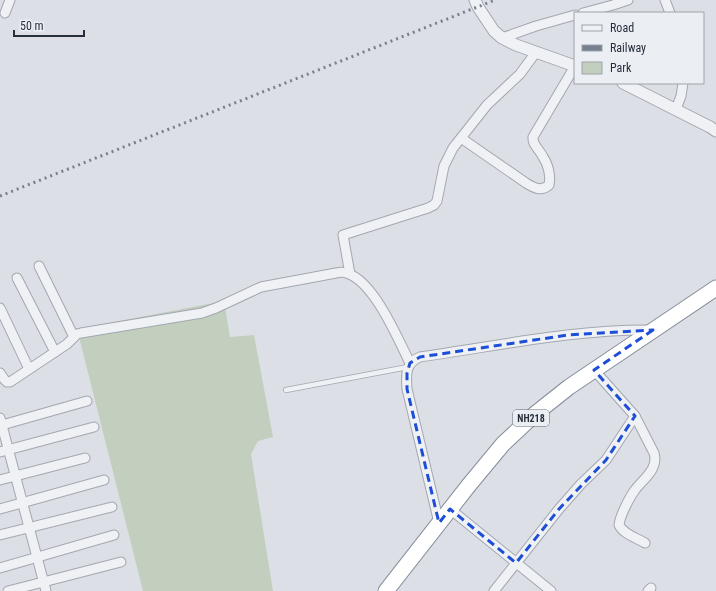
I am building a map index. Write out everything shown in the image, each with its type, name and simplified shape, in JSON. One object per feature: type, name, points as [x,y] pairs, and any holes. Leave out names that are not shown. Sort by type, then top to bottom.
[{"type":"highway","name":"NH218","points":[[386,591],[503,444],[535,414],[569,386],[716,288]]},
{"type":"street","points":[[5,13],[10,0]]},
{"type":"street","points":[[475,0],[494,31],[502,38],[574,66]]},
{"type":"street","points":[[586,12],[628,0]]},
{"type":"street","points":[[666,0],[670,12]]},
{"type":"street","points":[[502,38],[536,26],[574,15]]},
{"type":"street","points":[[350,274],[342,235],[434,205],[439,195],[447,157],[487,105],[520,74],[536,52]]},
{"type":"street","points":[[461,138],[526,183],[537,188],[546,188],[550,181],[548,169],[533,137],[574,68]]},
{"type":"street","points":[[625,84],[714,127]]},
{"type":"street","points":[[676,109],[682,96],[683,84]]},
{"type":"street","points":[[39,266],[74,337]]},
{"type":"street","points":[[0,373],[4,379],[4,385],[82,333],[202,313],[253,290],[336,272],[345,272],[350,274],[369,290],[386,317],[409,365]]},
{"type":"street","points":[[17,278],[55,352]]},
{"type":"street","points":[[0,308],[29,369]]},
{"type":"street","points":[[439,523],[407,389],[406,379],[409,365],[415,359],[420,357],[609,330],[653,330]]},
{"type":"street","points":[[594,370],[635,416],[654,453],[656,462],[651,471],[634,491],[619,525],[623,531],[645,542]]},
{"type":"street","points":[[46,591],[16,476],[4,451],[0,420],[87,401]]},
{"type":"street","points":[[494,591],[564,503],[606,460],[635,416]]},
{"type":"street","points":[[4,451],[94,427]]},
{"type":"street","points":[[0,480],[85,458]]},
{"type":"street","points":[[0,508],[104,480]]},
{"type":"street","points":[[0,535],[112,507]]},
{"type":"street","points":[[450,509],[550,591]]},
{"type":"street","points":[[0,568],[114,535]]},
{"type":"street","points":[[8,591],[121,562]]},
{"type":"lane","points":[[286,390],[409,365]]},
{"type":"highlighted area","points":[[653,330],[594,370],[635,416],[606,460],[559,509],[516,563],[450,509],[439,523],[407,389],[407,373],[410,363],[420,357],[568,335]]},
{"type":"green space","points":[[224,301],[230,337],[254,335],[273,437],[258,441],[251,454],[273,591],[143,591],[77,329]]},
{"type":"railway","points":[[0,196],[495,0]]}]
